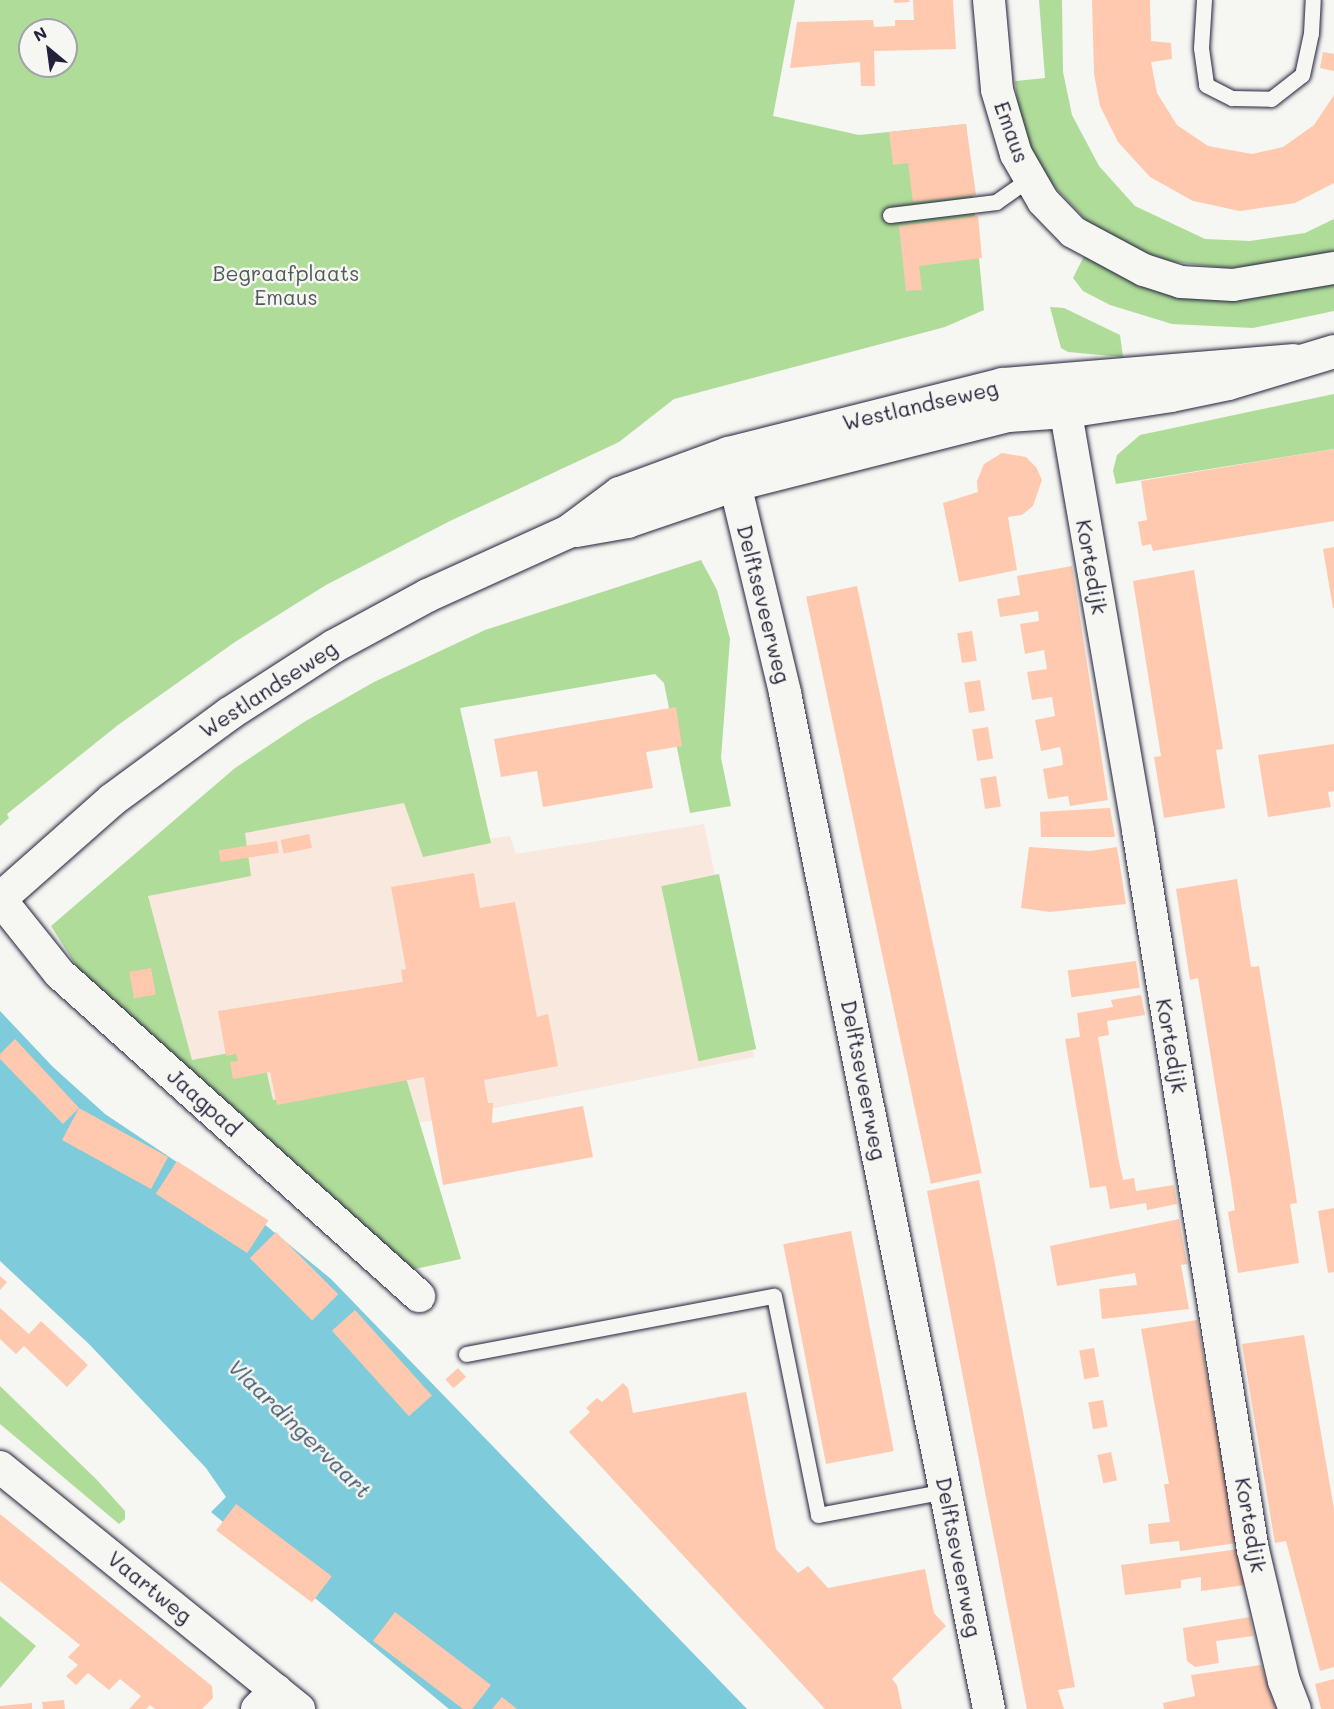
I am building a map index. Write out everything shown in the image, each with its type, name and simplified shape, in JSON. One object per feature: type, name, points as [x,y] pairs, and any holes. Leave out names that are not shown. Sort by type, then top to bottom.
[{"type":"main road","name":"Westlandseweg","points":[[568,531],[627,521],[735,484],[1008,415],[1063,396],[1293,360],[1334,351]]},
{"type":"main road","name":"Westlandseweg","points":[[0,898],[112,799],[164,759],[333,646],[427,595],[568,531],[619,493],[728,453],[1002,384],[1063,396]]},
{"type":"street","name":"Emaus","points":[[989,0],[996,90],[1016,154],[1043,201],[1086,241],[1144,270],[1181,282],[1233,285],[1334,268]]},
{"type":"street","name":"Kortedijk","points":[[1063,396],[1253,1550],[1284,1681],[1295,1709]]},
{"type":"street","name":"Delftseveerweg","points":[[728,453],[785,693],[989,1709]]},
{"type":"street","name":"Jaagpad","points":[[0,898],[59,974],[418,1296]]},
{"type":"street","name":"Vaartweg","points":[[0,1467],[277,1702]]},
{"type":"lane","points":[[1204,0],[1201,48],[1206,85],[1232,98],[1271,99],[1302,75],[1311,33],[1313,0]]},
{"type":"lane","points":[[890,215],[996,202],[1030,178]]},
{"type":"lane","points":[[466,1354],[774,1296],[818,1515],[946,1491]]},
{"type":"shaded area","points":[[409,796],[425,848],[510,836],[516,854],[704,824],[754,1057],[424,1122],[250,1120],[144,1036],[114,876],[238,830]]},
{"type":"green space","name":"Begraafplaats Emaus","points":[[0,0],[795,0],[773,116],[859,135],[966,124],[984,310],[945,327],[674,399],[619,442],[450,521],[326,585],[235,642],[118,725],[7,814],[9,818],[0,826]]},
{"type":"green space","points":[[1039,0],[1062,0],[1063,72],[1072,115],[1099,166],[1135,206],[1205,239],[1250,241],[1305,233],[1334,219],[1334,251],[1273,265],[1227,268],[1173,262],[1134,250],[1092,226],[1045,177],[1026,140],[1018,109],[1015,81],[1045,78]]},
{"type":"green space","points":[[1084,256],[1146,288],[1189,297],[1334,281],[1334,311],[1253,328],[1172,324],[1110,305],[1083,291],[1073,278]]},
{"type":"green space","points":[[1050,307],[1064,308],[1120,335],[1123,357],[1068,352],[1061,348]]},
{"type":"green space","points":[[1334,394],[1334,449],[1116,484],[1113,471],[1117,455],[1140,435]]},
{"type":"green space","points":[[701,560],[717,590],[730,639],[721,758],[731,806],[690,813],[664,683],[655,674],[460,708],[491,843],[423,857],[404,803],[245,833],[251,876],[148,896],[192,1060],[261,1047],[273,1100],[406,1078],[461,1259],[415,1269],[404,1266],[109,1018],[51,926],[235,768],[304,722],[374,682],[485,630]]},
{"type":"green space","points":[[719,874],[756,1049],[699,1061],[661,886]]},
{"type":"green space","points":[[0,1386],[97,1480],[125,1511],[125,1519],[119,1524],[0,1424]]},
{"type":"green space","points":[[0,1616],[36,1646],[0,1688]]},
{"type":"water","name":"Vlaardingervaart","points":[[0,1011],[53,1067],[105,1114],[241,1205],[331,1279],[747,1709],[449,1709],[211,1512],[226,1497],[206,1468],[90,1345],[0,1261]]},
{"type":"building","points":[[894,0],[909,0],[910,2],[894,3]]},
{"type":"building","points":[[913,0],[953,0],[956,49],[874,51],[875,86],[861,86],[860,62],[790,68],[797,22],[873,20],[874,27],[895,26],[895,20],[914,20]]},
{"type":"building","points":[[1092,0],[1150,0],[1151,41],[1171,43],[1172,59],[1151,62],[1157,93],[1177,125],[1208,146],[1252,154],[1283,147],[1314,125],[1334,95],[1334,183],[1295,203],[1240,211],[1193,201],[1150,177],[1118,142],[1100,106],[1094,74]]},
{"type":"building","points":[[1323,52],[1334,54],[1334,71],[1320,68]]},
{"type":"building","points":[[966,124],[976,195],[913,202],[908,163],[893,165],[889,132]]},
{"type":"building","points":[[978,216],[982,258],[919,266],[922,290],[906,291],[899,226]]},
{"type":"building","points":[[1334,449],[1334,521],[1153,551],[1151,544],[1142,546],[1138,522],[1147,520],[1141,481]]},
{"type":"building","points":[[1002,453],[1026,457],[1036,467],[1042,480],[1033,506],[1022,515],[1008,517],[1017,570],[959,582],[943,503],[978,492],[977,481],[984,464]]},
{"type":"building","points":[[1334,547],[1334,608],[1333,608],[1323,549]]},
{"type":"building","points":[[1072,566],[1108,800],[1070,806],[1068,796],[1048,799],[1043,769],[1063,765],[1062,756],[1060,747],[1041,751],[1035,720],[1055,716],[1052,697],[1032,700],[1027,672],[1047,669],[1044,650],[1025,654],[1020,624],[1039,621],[1038,611],[1000,617],[997,599],[1020,595],[1017,576]]},
{"type":"building","points":[[1194,570],[1223,749],[1216,750],[1225,808],[1164,818],[1154,757],[1161,756],[1133,581]]},
{"type":"building","points":[[857,586],[982,1173],[931,1184],[806,597]]},
{"type":"building","points":[[972,631],[977,661],[962,663],[957,633]]},
{"type":"building","points":[[980,680],[985,711],[969,713],[964,683]]},
{"type":"building","points":[[676,707],[682,746],[646,752],[653,788],[543,807],[537,771],[501,777],[494,739]]},
{"type":"building","points":[[988,727],[993,759],[977,761],[972,730]]},
{"type":"building","points":[[1334,744],[1334,791],[1328,792],[1331,807],[1268,817],[1258,755]]},
{"type":"building","points":[[996,776],[1001,807],[985,809],[980,779]]},
{"type":"building","points":[[1110,808],[1115,837],[1041,837],[1040,812]]},
{"type":"building","points":[[309,834],[312,848],[284,854],[281,840]]},
{"type":"building","points":[[277,841],[279,853],[221,862],[219,850]]},
{"type":"building","points":[[1029,847],[1090,851],[1117,847],[1126,904],[1050,912],[1021,908]]},
{"type":"building","points":[[474,873],[480,908],[515,902],[537,1017],[548,1014],[558,1066],[484,1080],[488,1103],[493,1103],[492,1123],[583,1106],[593,1157],[443,1185],[424,1077],[277,1105],[270,1072],[233,1079],[230,1062],[238,1061],[236,1054],[226,1056],[218,1011],[403,982],[401,970],[406,969],[391,887]]},
{"type":"building","points":[[1237,879],[1251,967],[1259,966],[1288,1143],[1297,1203],[1290,1204],[1299,1263],[1238,1273],[1228,1212],[1235,1210],[1231,1182],[1198,978],[1190,980],[1176,889]]},
{"type":"building","points":[[1136,961],[1140,988],[1071,997],[1068,971]]},
{"type":"building","points":[[151,968],[156,995],[134,998],[129,972]]},
{"type":"building","points":[[1141,995],[1145,1015],[1107,1021],[1109,1035],[1098,1037],[1118,1157],[1123,1180],[1134,1178],[1136,1191],[1174,1185],[1177,1204],[1147,1210],[1146,1203],[1110,1209],[1106,1186],[1090,1188],[1065,1039],[1080,1037],[1077,1013],[1113,1007],[1111,1000]]},
{"type":"building","points":[[15,1039],[79,1108],[63,1124],[0,1059],[0,1054]]},
{"type":"building","points":[[79,1108],[168,1157],[151,1189],[62,1140]]},
{"type":"building","points":[[177,1161],[268,1220],[247,1253],[156,1194]]},
{"type":"building","points":[[979,1180],[1075,1687],[1058,1690],[1064,1709],[1027,1709],[927,1191]]},
{"type":"building","points":[[1334,1208],[1334,1272],[1328,1273],[1318,1211]]},
{"type":"building","points":[[1179,1219],[1187,1264],[1181,1265],[1189,1309],[1102,1319],[1099,1289],[1137,1285],[1135,1273],[1057,1286],[1050,1246]]},
{"type":"building","points":[[851,1231],[894,1451],[826,1464],[783,1244]]},
{"type":"building","points":[[276,1232],[338,1294],[312,1320],[250,1258]]},
{"type":"building","points":[[0,1276],[7,1282],[0,1290]]},
{"type":"building","points":[[0,1308],[29,1334],[41,1321],[88,1365],[67,1387],[24,1346],[16,1354],[0,1339]]},
{"type":"building","points":[[355,1310],[432,1395],[409,1416],[332,1331]]},
{"type":"building","points":[[1197,1320],[1237,1543],[1180,1551],[1179,1541],[1150,1544],[1148,1524],[1170,1522],[1164,1484],[1169,1484],[1141,1329]]},
{"type":"building","points":[[1304,1335],[1334,1509],[1334,1667],[1320,1671],[1286,1541],[1275,1543],[1242,1344]]},
{"type":"building","points":[[1094,1348],[1099,1377],[1084,1379],[1079,1351]]},
{"type":"building","points":[[458,1368],[466,1377],[453,1388],[445,1379]]},
{"type":"building","points":[[623,1383],[628,1388],[633,1413],[746,1392],[776,1549],[798,1573],[808,1566],[828,1588],[925,1569],[934,1613],[946,1626],[892,1679],[897,1685],[902,1709],[825,1709],[569,1432],[590,1412],[586,1408],[597,1398],[602,1402]]},
{"type":"building","points":[[1103,1400],[1108,1427],[1093,1429],[1088,1403]]},
{"type":"building","points":[[1111,1452],[1117,1480],[1103,1483],[1097,1455]]},
{"type":"building","points":[[236,1504],[332,1576],[312,1603],[216,1530]]},
{"type":"building","points":[[0,1514],[212,1686],[213,1698],[202,1709],[155,1709],[150,1705],[146,1709],[129,1709],[141,1696],[120,1679],[109,1690],[88,1673],[76,1685],[66,1676],[78,1665],[68,1657],[80,1645],[0,1581]]},
{"type":"building","points":[[1239,1549],[1245,1585],[1201,1591],[1201,1577],[1181,1580],[1181,1588],[1125,1595],[1121,1565]]},
{"type":"building","points":[[395,1612],[491,1685],[472,1709],[463,1709],[373,1641]]},
{"type":"building","points":[[1250,1617],[1253,1636],[1216,1641],[1219,1663],[1195,1667],[1187,1661],[1183,1628]]},
{"type":"building","points":[[1261,1665],[1276,1709],[1164,1709],[1163,1703],[1195,1696],[1191,1675]]},
{"type":"building","points":[[1334,1679],[1334,1709],[1321,1709],[1315,1684]]},
{"type":"building","points":[[502,1697],[517,1709],[492,1709]]},
{"type":"building","points":[[64,1700],[65,1709],[43,1709],[42,1702]]},
{"type":"building","points":[[32,1703],[32,1709],[0,1709],[0,1706]]}]
